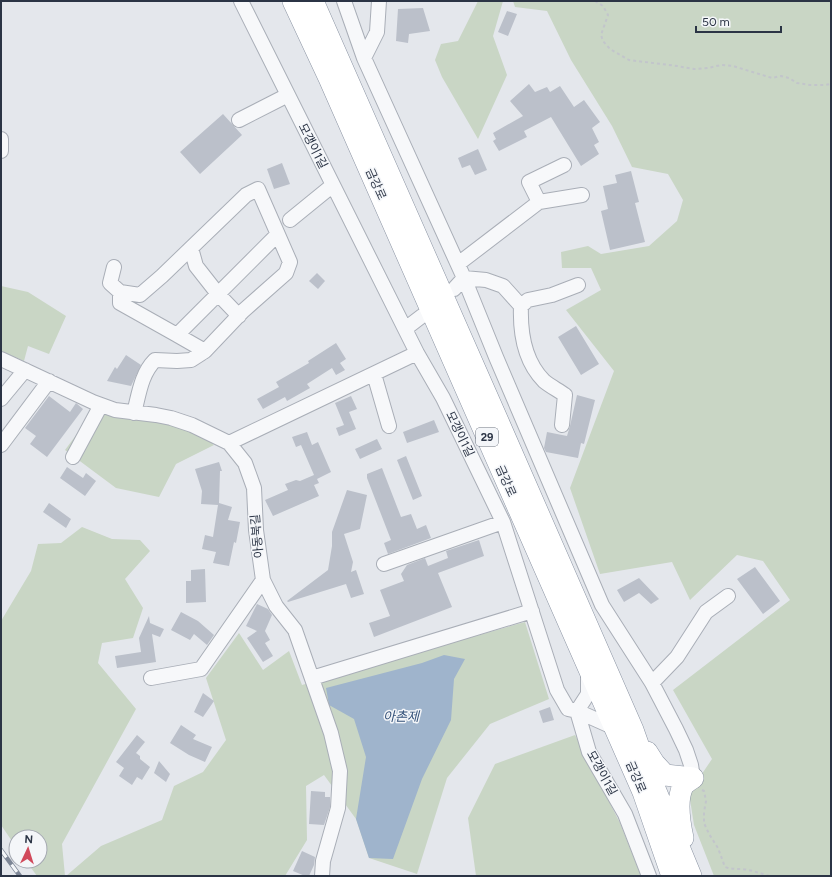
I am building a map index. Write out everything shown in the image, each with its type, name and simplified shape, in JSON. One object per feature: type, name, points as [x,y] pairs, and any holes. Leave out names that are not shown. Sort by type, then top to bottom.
[{"type":"highway","points":[[284,1],[316,65],[329,78]]},
{"type":"highway","name":"금강로","points":[[293,1],[329,78],[588,666],[624,729]]},
{"type":"highway","name":"금강로","points":[[313,1],[498,420],[624,729],[643,792],[684,873]]},
{"type":"highway","points":[[624,729],[665,775],[688,782],[680,801],[679,820],[684,873]]},
{"type":"street","name":"모갱이1길","points":[[241,1],[417,354],[443,398],[503,522],[557,690],[568,709],[577,711],[589,752],[625,814],[649,876]]},
{"type":"street","points":[[344,1],[364,58],[458,264],[602,605],[652,683],[686,750],[691,765],[688,782]]},
{"type":"street","points":[[364,58],[377,32],[379,1]]},
{"type":"street","points":[[239,120],[288,95]]},
{"type":"street","points":[[1,139],[1,151]]},
{"type":"street","points":[[539,202],[529,182],[564,165]]},
{"type":"street","points":[[290,220],[333,185]]},
{"type":"street","points":[[114,267],[110,282],[120,292],[140,295],[162,276],[246,195],[258,189],[290,262],[286,273],[239,316],[205,351],[191,360],[155,360],[147,368],[134,413]]},
{"type":"street","points":[[458,264],[539,202],[582,195]]},
{"type":"street","points":[[177,335],[277,235]]},
{"type":"street","points":[[191,248],[196,266],[218,294],[239,316]]},
{"type":"street","points":[[454,289],[464,278]]},
{"type":"street","points":[[464,278],[486,280],[503,286],[521,306],[520,327],[524,344],[533,367],[544,381],[564,395],[562,425]]},
{"type":"street","points":[[521,306],[528,300],[552,295],[578,285]]},
{"type":"street","points":[[120,292],[120,303],[205,351]]},
{"type":"street","points":[[405,329],[422,316]]},
{"type":"street","points":[[229,443],[417,354]]},
{"type":"street","name":"아동북길","points":[[1,359],[115,410],[156,415],[192,425],[229,443],[245,464],[254,488],[256,530],[262,580],[276,606],[295,630],[331,733],[340,771],[338,808],[323,861],[322,876]]},
{"type":"street","points":[[1,399],[25,370]]},
{"type":"street","points":[[374,374],[389,426]]},
{"type":"street","points":[[1,445],[49,381]]},
{"type":"street","points":[[73,457],[101,405]]},
{"type":"street","points":[[384,564],[503,522]]},
{"type":"street","points":[[151,678],[201,669],[262,580]]},
{"type":"street","points":[[652,683],[677,657],[706,612],[728,596]]},
{"type":"street","points":[[312,678],[532,611]]},
{"type":"street","points":[[588,666],[588,694],[577,711],[624,729]]},
{"type":"street","name":"아동북길","points":[[315,876],[323,861]]},
{"type":"path","points":[[595,1],[603,6],[608,15],[601,35],[603,41],[610,49],[629,60],[694,69],[708,68],[721,64],[733,66],[772,78],[781,76],[789,78],[797,83],[810,85],[831,84]]},
{"type":"path","points":[[688,782],[704,791],[706,801],[704,824],[718,848],[725,867],[732,870],[741,869],[768,876]]},
{"type":"green space","points":[[478,1],[503,1],[493,36],[507,75],[478,139],[442,77],[435,60],[441,44],[458,41]]},
{"type":"green space","points":[[513,1],[831,1],[831,876],[714,876],[694,825],[689,793],[712,759],[673,690],[790,600],[763,561],[737,555],[690,600],[672,562],[600,574],[570,488],[614,371],[566,310],[601,290],[591,268],[562,268],[561,252],[588,246],[601,254],[649,246],[677,221],[683,200],[668,174],[632,167],[612,126],[571,60],[547,11],[515,7]]},
{"type":"green space","points":[[1,286],[28,292],[66,316],[49,354],[28,346],[24,361],[1,351]]},
{"type":"green space","points":[[94,411],[146,419],[196,431],[214,445],[176,464],[159,497],[116,488],[65,450]]},
{"type":"green space","points":[[82,527],[112,539],[140,540],[150,551],[125,579],[143,608],[133,638],[102,643],[98,663],[136,709],[62,844],[65,876],[37,876],[32,869],[48,869],[48,829],[8,829],[8,835],[1,825],[1,621],[31,571],[38,544],[61,543]]},
{"type":"green space","points":[[525,622],[549,699],[490,724],[447,778],[417,874],[369,858],[356,819],[324,775],[306,786],[307,840],[285,876],[66,876],[101,846],[162,820],[174,786],[203,772],[226,740],[206,678],[239,633],[263,670],[289,651],[302,685]]},
{"type":"green space","points":[[575,735],[620,823],[641,876],[476,876],[468,818],[495,764]]},
{"type":"water","name":"아촌제","points":[[444,655],[465,659],[454,679],[451,720],[422,779],[393,859],[369,858],[356,819],[366,757],[354,719],[329,705],[326,688],[422,663]]},
{"type":"building","points":[[423,8],[430,31],[409,34],[408,43],[396,41],[398,9]]},
{"type":"building","points":[[507,11],[517,14],[508,36],[498,32]]},
{"type":"building","points":[[529,84],[535,92],[547,87],[550,92],[560,86],[574,107],[584,100],[600,122],[592,128],[599,142],[594,145],[599,154],[581,166],[551,117],[524,131],[527,137],[499,151],[493,141],[496,139],[493,133],[523,116],[510,101]]},
{"type":"building","points":[[223,114],[242,135],[200,174],[180,152]]},
{"type":"building","points":[[478,149],[487,170],[475,175],[470,165],[462,168],[458,158]]},
{"type":"building","points":[[282,163],[290,184],[274,189],[267,169]]},
{"type":"building","points":[[631,171],[639,202],[635,203],[645,242],[610,250],[601,211],[608,209],[603,186],[617,183],[615,175]]},
{"type":"building","points":[[317,273],[325,281],[318,289],[309,281]]},
{"type":"building","points":[[576,326],[599,364],[581,375],[558,337]]},
{"type":"building","points":[[336,343],[346,359],[340,363],[345,370],[336,375],[332,368],[307,384],[310,388],[287,401],[285,397],[263,409],[257,399],[279,387],[276,382],[309,363],[308,361]]},
{"type":"building","points":[[126,355],[141,365],[131,386],[107,381],[115,367],[117,369]]},
{"type":"building","points":[[577,395],[595,400],[584,444],[581,443],[578,458],[546,452],[544,448],[547,432],[567,436]]},
{"type":"building","points":[[49,396],[70,412],[76,403],[83,409],[47,457],[30,444],[36,436],[25,428]]},
{"type":"building","points":[[351,396],[357,409],[349,412],[356,429],[339,436],[336,428],[344,425],[335,403]]},
{"type":"building","points":[[434,420],[439,432],[407,443],[403,432]]},
{"type":"building","points":[[307,432],[312,445],[318,442],[331,472],[317,479],[319,483],[314,485],[319,496],[273,516],[265,500],[288,490],[285,484],[296,480],[300,481],[314,475],[301,445],[296,447],[292,437]]},
{"type":"building","points":[[377,439],[382,449],[360,459],[355,449]]},
{"type":"building","points":[[406,456],[422,496],[413,500],[397,460]]},
{"type":"building","points":[[219,462],[222,471],[220,471],[219,503],[232,507],[228,520],[240,522],[236,543],[234,542],[229,566],[213,563],[216,552],[202,549],[205,535],[213,537],[218,505],[201,504],[202,491],[195,469]]},
{"type":"building","points":[[67,467],[83,478],[86,473],[96,481],[85,496],[60,478]]},
{"type":"building","points":[[382,468],[401,517],[411,514],[417,529],[426,525],[431,538],[388,554],[384,543],[391,540],[367,478],[367,474]]},
{"type":"building","points":[[347,490],[367,495],[360,529],[344,534],[353,562],[351,572],[356,570],[364,594],[351,598],[346,584],[288,602],[287,601],[328,570],[332,546],[332,532]]},
{"type":"building","points":[[49,503],[71,519],[66,528],[43,512]]},
{"type":"building","points":[[479,540],[484,556],[438,573],[452,607],[374,637],[369,623],[390,616],[380,590],[404,581],[401,574],[407,565],[425,558],[428,566],[448,558],[446,551]]},
{"type":"building","points":[[755,567],[780,601],[763,614],[737,579]]},
{"type":"building","points":[[205,569],[206,602],[186,603],[186,581],[191,581],[191,570]]},
{"type":"building","points":[[639,578],[659,599],[651,604],[639,593],[624,602],[617,590]]},
{"type":"building","points":[[257,604],[268,609],[272,615],[265,631],[270,640],[265,643],[273,656],[263,662],[247,638],[257,631],[246,626]]},
{"type":"building","points":[[181,612],[198,621],[214,635],[207,645],[194,634],[190,640],[171,630]]},
{"type":"building","points":[[149,616],[150,623],[164,629],[160,637],[152,634],[156,662],[117,668],[115,656],[141,652],[139,638]]},
{"type":"building","points":[[203,693],[214,701],[203,717],[194,712]]},
{"type":"building","points":[[550,707],[554,720],[543,723],[539,711]]},
{"type":"building","points":[[181,725],[196,735],[193,739],[212,747],[205,762],[189,755],[170,743]]},
{"type":"building","points":[[137,735],[145,742],[136,753],[140,756],[140,759],[150,767],[142,780],[137,777],[132,785],[119,776],[124,768],[116,762]]},
{"type":"building","points":[[159,761],[170,774],[166,782],[154,773]]},
{"type":"building","points":[[311,791],[325,792],[325,797],[330,797],[330,807],[324,825],[309,824]]},
{"type":"building","points":[[302,851],[315,857],[314,865],[309,876],[293,871]]},
{"type":"railway","points":[[1,850],[20,876]]}]
